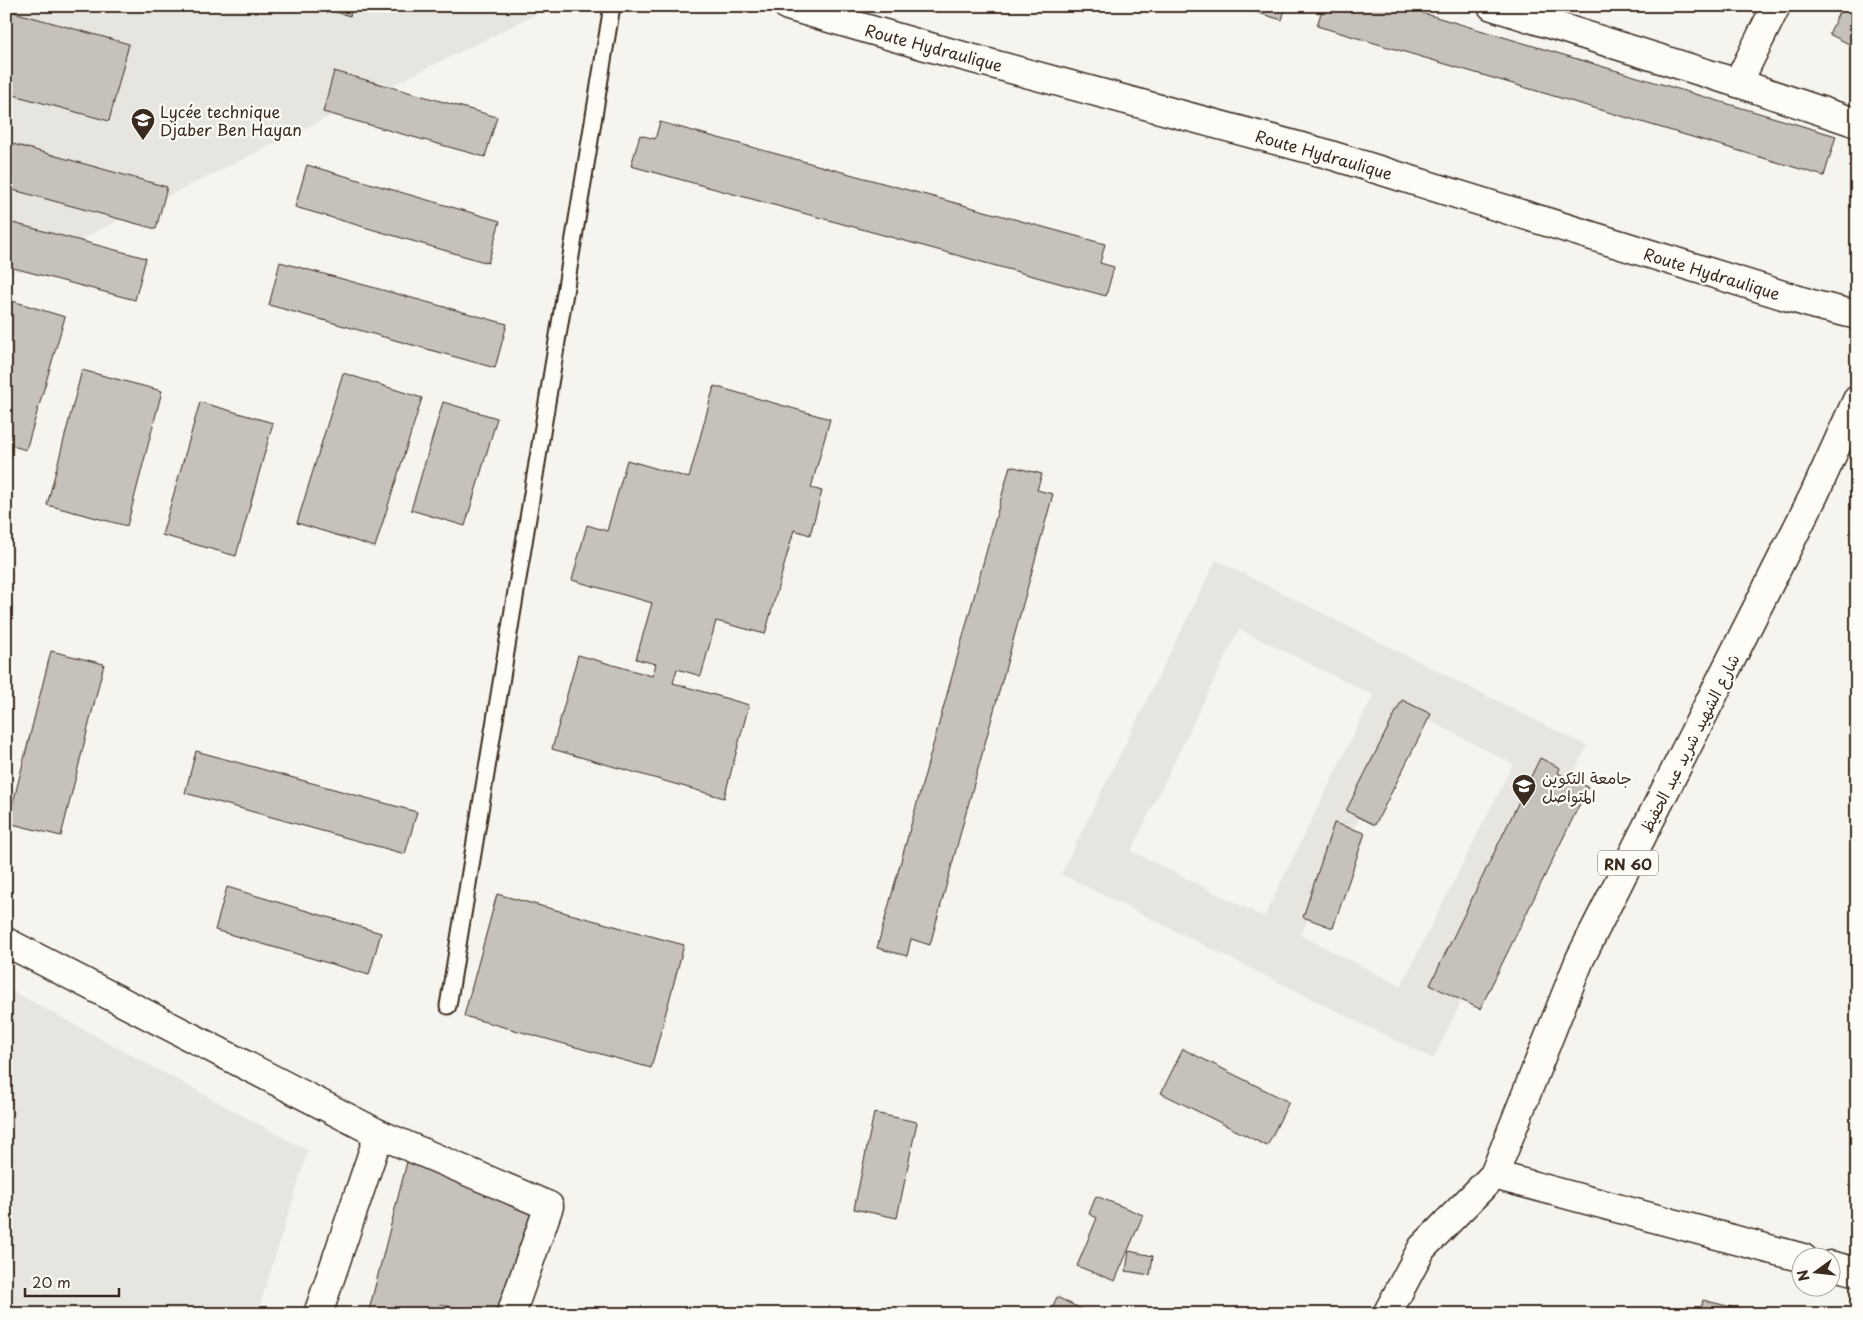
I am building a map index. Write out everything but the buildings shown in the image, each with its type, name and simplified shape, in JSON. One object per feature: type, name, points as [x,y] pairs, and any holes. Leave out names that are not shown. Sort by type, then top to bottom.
[{"type":"main road","name":"Route Hydraulique","points":[[788,6],[932,48],[1324,153],[1796,299],[1857,315]]},
{"type":"main road","points":[[1492,6],[1738,83],[1857,123]]},
{"type":"main road","points":[[1738,83],[1776,6]]},
{"type":"main road","name":"شارع الشهيد شريد عبد الحفيظ","points":[[1387,1314],[1422,1248],[1494,1175],[1580,959],[1814,496],[1857,400]]},
{"type":"main road","points":[[6,942],[379,1134],[549,1206],[511,1314]]},
{"type":"main road","points":[[318,1314],[379,1134]]},
{"type":"main road","points":[[1494,1175],[1790,1255]]},
{"type":"main road","points":[[1840,1268],[1857,1272]]},
{"type":"lane","points":[[448,1006],[612,6]]},
{"type":"shaded area","name":"Lycée technique Djaber Ben Hayan","points":[[6,6],[553,6],[6,276]]},
{"type":"shaded area","name":"جامعة التكوين المتواصل","points":[[1216,560],[1587,746],[1433,1059],[1061,874]],"holes":[[[1239,629],[1373,695],[1264,917],[1131,851]],[[1413,712],[1513,764],[1401,986],[1300,935]]]},
{"type":"shaded area","points":[[7,988],[308,1151],[257,1314],[6,1314]]},
{"type":"place","name":"Lycée technique Djaber Ben Hayan","points":[[143,141]]},
{"type":"place","name":"جامعة التكوين المتواصل","points":[[1524,807]]}]
